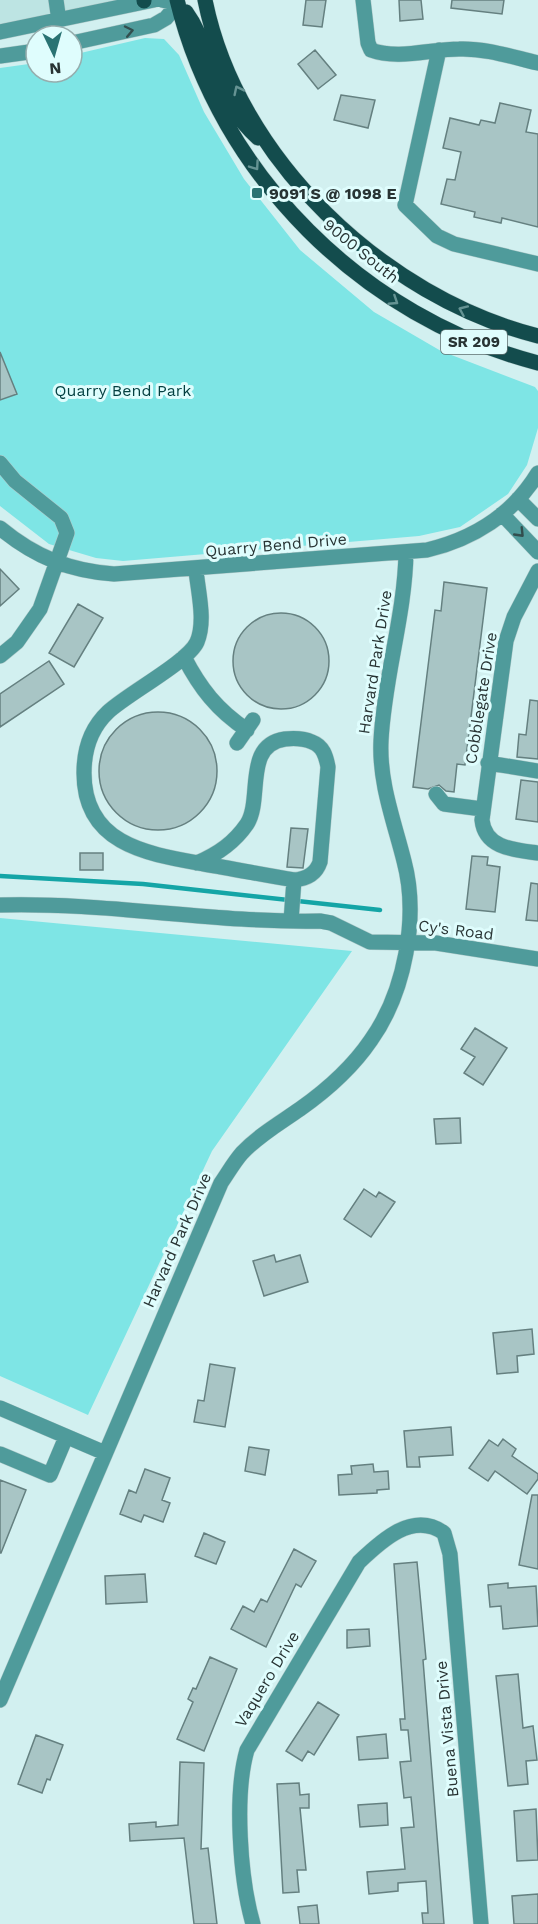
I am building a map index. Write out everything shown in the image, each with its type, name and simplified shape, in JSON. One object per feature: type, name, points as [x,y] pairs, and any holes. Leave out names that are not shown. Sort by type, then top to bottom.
[{"type":"main road","name":"9000 South","points":[[205,0],[214,33],[233,81],[273,151],[325,212],[384,263],[454,306],[538,336]]},
{"type":"main road","points":[[178,1],[199,32],[214,75],[232,108],[253,133],[273,151]]},
{"type":"main road","name":"9000 South","points":[[178,1],[199,65],[238,141],[285,206],[323,246],[373,286],[428,320],[477,343],[538,363]]},
{"type":"street","points":[[56,0],[59,21]]},
{"type":"street","points":[[0,32],[59,21],[147,0]]},
{"type":"street","points":[[162,0],[178,1]]},
{"type":"street","points":[[363,0],[371,50],[392,54],[439,50],[481,50],[538,63]]},
{"type":"street","points":[[84,40],[154,25],[166,18],[178,1]]},
{"type":"street","points":[[439,50],[405,205],[437,236],[454,244],[538,264]]},
{"type":"street","points":[[0,56],[24,53]]},
{"type":"street","points":[[0,463],[15,481],[61,518],[67,533],[40,609],[30,627],[0,656]]},
{"type":"street","name":"Quarry Bend Drive","points":[[0,528],[19,544],[57,564],[86,572],[114,574],[196,570],[406,552],[448,545],[467,537],[502,514],[518,499],[538,473]]},
{"type":"street","points":[[518,499],[538,519]]},
{"type":"street","points":[[502,514],[538,552]]},
{"type":"street","name":"Harvard Park Drive","points":[[0,1700],[6,1669],[105,1454],[220,1182],[242,1154],[269,1130],[328,1089],[353,1064],[372,1038],[387,1011],[398,981],[406,943],[409,888],[405,862],[387,801],[381,741],[405,588],[406,552]]},
{"type":"street","points":[[196,570],[200,632],[197,643],[184,657],[114,707],[99,722],[88,744],[84,784],[91,810],[99,822],[117,839],[141,852],[197,863],[294,880],[311,875],[320,862],[328,767],[321,747],[301,739],[281,739],[265,750],[258,767],[247,824],[226,848],[197,863]]},
{"type":"street","name":"Cobblegate Drive","points":[[538,571],[514,617],[506,641],[482,809],[483,826],[488,836],[502,846],[538,853]]},
{"type":"street","points":[[184,657],[207,697],[221,712],[250,725],[237,743]]},
{"type":"street","points":[[488,763],[538,771]]},
{"type":"street","points":[[436,794],[444,804],[482,809]]},
{"type":"street","points":[[0,905],[89,905],[250,921],[292,908],[294,880]]},
{"type":"street","name":"Cy's Road","points":[[292,908],[331,923],[370,942],[436,943],[538,959]]},
{"type":"street","points":[[0,1408],[105,1454]]},
{"type":"street","points":[[0,1454],[50,1475],[66,1437]]},
{"type":"street","name":"Vaquero Drive","points":[[254,1924],[247,1896],[239,1790],[241,1770],[255,1732],[359,1562],[376,1545],[415,1524],[435,1527],[444,1533]]},
{"type":"street","name":"Buena Vista Drive","points":[[444,1533],[450,1554],[481,1924]]},
{"type":"shaded area","points":[[0,0],[122,0],[0,24]]},
{"type":"green space","name":"Quarry Bend Park","points":[[145,38],[164,39],[179,55],[204,112],[244,179],[300,250],[374,312],[441,351],[535,387],[538,391],[538,428],[527,465],[508,494],[460,527],[419,536],[123,561],[96,558],[49,544],[0,506],[0,68],[24,65],[24,84],[84,84],[84,52]]},
{"type":"green space","points":[[0,918],[352,951],[212,1151],[88,1415],[0,1376]]},
{"type":"building","points":[[306,0],[326,0],[322,27],[303,25]]},
{"type":"building","points":[[399,0],[421,0],[423,19],[400,21]]},
{"type":"building","points":[[452,0],[504,0],[502,14],[451,8]]},
{"type":"building","points":[[315,50],[336,75],[318,89],[298,64]]},
{"type":"building","points":[[341,95],[375,100],[368,128],[334,120]]},
{"type":"building","points":[[500,103],[531,110],[526,132],[538,134],[538,227],[502,218],[501,223],[474,217],[475,212],[441,204],[447,179],[455,180],[461,152],[443,148],[450,118],[479,125],[481,120],[495,123]]},
{"type":"building","points":[[0,352],[17,394],[0,400]]},
{"type":"building","points":[[0,569],[19,589],[0,606]]},
{"type":"building","points":[[444,582],[487,588],[465,765],[457,764],[454,792],[446,791],[439,785],[428,789],[413,787],[435,610],[441,611]]},
{"type":"building","points":[[78,604],[103,618],[74,667],[49,653]]},
{"type":"building","points":[[281,613],[299,617],[315,627],[325,643],[329,661],[325,679],[315,695],[299,705],[281,709],[263,705],[247,695],[237,679],[233,661],[237,643],[247,627],[263,617]]},
{"type":"building","points":[[49,661],[64,684],[0,727],[0,694]]},
{"type":"building","points":[[530,700],[538,701],[538,759],[517,757],[519,734],[526,735]]},
{"type":"building","points":[[158,712],[181,717],[200,729],[212,748],[217,771],[212,794],[200,813],[181,825],[158,830],[135,825],[116,813],[104,794],[99,771],[104,748],[116,729],[135,717]]},
{"type":"building","points":[[521,780],[538,782],[538,822],[516,819]]},
{"type":"building","points":[[291,828],[308,829],[303,868],[287,867]]},
{"type":"building","points":[[80,853],[103,853],[103,870],[80,870]]},
{"type":"building","points":[[472,856],[488,857],[487,865],[500,867],[495,912],[466,909]]},
{"type":"building","points":[[531,883],[538,884],[538,921],[526,920]]},
{"type":"building","points":[[475,1028],[507,1048],[483,1085],[464,1073],[475,1057],[461,1049]]},
{"type":"building","points":[[460,1118],[461,1143],[436,1144],[434,1119]]},
{"type":"building","points":[[364,1189],[376,1197],[379,1192],[395,1202],[371,1237],[344,1219]]},
{"type":"building","points":[[274,1255],[276,1262],[300,1255],[308,1282],[264,1296],[253,1261]]},
{"type":"building","points":[[532,1329],[534,1354],[517,1356],[518,1372],[497,1374],[493,1333]]},
{"type":"building","points":[[210,1364],[235,1368],[225,1427],[194,1422],[198,1400],[204,1401]]},
{"type":"building","points":[[451,1427],[453,1455],[419,1457],[420,1467],[407,1467],[404,1431]]},
{"type":"building","points":[[503,1439],[516,1449],[512,1456],[538,1474],[538,1479],[527,1494],[495,1471],[488,1481],[469,1468],[489,1440],[498,1446]]},
{"type":"building","points":[[249,1447],[269,1450],[265,1475],[245,1471]]},
{"type":"building","points":[[373,1464],[374,1472],[388,1471],[389,1489],[377,1490],[377,1493],[339,1495],[338,1475],[352,1474],[351,1466]]},
{"type":"building","points":[[145,1469],[170,1478],[162,1500],[170,1503],[163,1522],[144,1515],[141,1522],[120,1514],[129,1490],[136,1493]]},
{"type":"building","points":[[0,1480],[26,1490],[1,1553],[0,1553]]},
{"type":"building","points":[[532,1495],[538,1495],[538,1569],[519,1565]]},
{"type":"building","points":[[204,1533],[225,1542],[216,1564],[195,1556]]},
{"type":"building","points":[[294,1549],[316,1561],[301,1587],[296,1584],[266,1647],[231,1629],[243,1606],[254,1612],[261,1599],[267,1602]]},
{"type":"building","points":[[417,1562],[444,1924],[423,1924],[422,1913],[428,1913],[426,1881],[398,1883],[398,1891],[369,1894],[367,1872],[405,1869],[401,1828],[414,1827],[411,1797],[404,1798],[400,1762],[411,1761],[408,1730],[401,1730],[400,1719],[405,1719],[394,1564]]},
{"type":"building","points":[[145,1574],[147,1602],[106,1604],[105,1576]]},
{"type":"building","points":[[508,1583],[508,1588],[536,1586],[538,1626],[503,1629],[501,1606],[490,1607],[488,1585]]},
{"type":"building","points":[[369,1629],[370,1646],[347,1648],[347,1630]]},
{"type":"building","points":[[210,1657],[237,1669],[204,1751],[177,1739],[193,1702],[188,1699],[193,1688],[196,1689]]},
{"type":"building","points":[[518,1674],[523,1728],[533,1726],[537,1760],[526,1761],[528,1784],[508,1786],[496,1676]]},
{"type":"building","points":[[318,1702],[339,1715],[314,1755],[308,1751],[302,1761],[286,1751]]},
{"type":"building","points":[[386,1734],[388,1758],[359,1760],[357,1737]]},
{"type":"building","points":[[36,1735],[63,1745],[50,1780],[47,1779],[42,1793],[18,1784]]},
{"type":"building","points":[[180,1762],[204,1763],[201,1849],[208,1848],[217,1924],[194,1924],[184,1838],[130,1841],[129,1824],[156,1822],[156,1827],[178,1825]]},
{"type":"building","points":[[299,1783],[300,1795],[309,1794],[309,1808],[300,1808],[306,1870],[297,1870],[299,1892],[283,1893],[277,1784]]},
{"type":"building","points":[[387,1803],[388,1825],[360,1827],[358,1805]]},
{"type":"building","points":[[536,1809],[538,1860],[517,1861],[514,1811]]},
{"type":"building","points":[[538,1894],[538,1924],[514,1924],[512,1896]]},
{"type":"building","points":[[317,1905],[319,1924],[300,1924],[298,1907]]},
{"type":"waterway","points":[[0,876],[143,884],[380,910]]},
{"type":"place","name":"9091 S @ 1098 E","points":[[257,193]]}]
